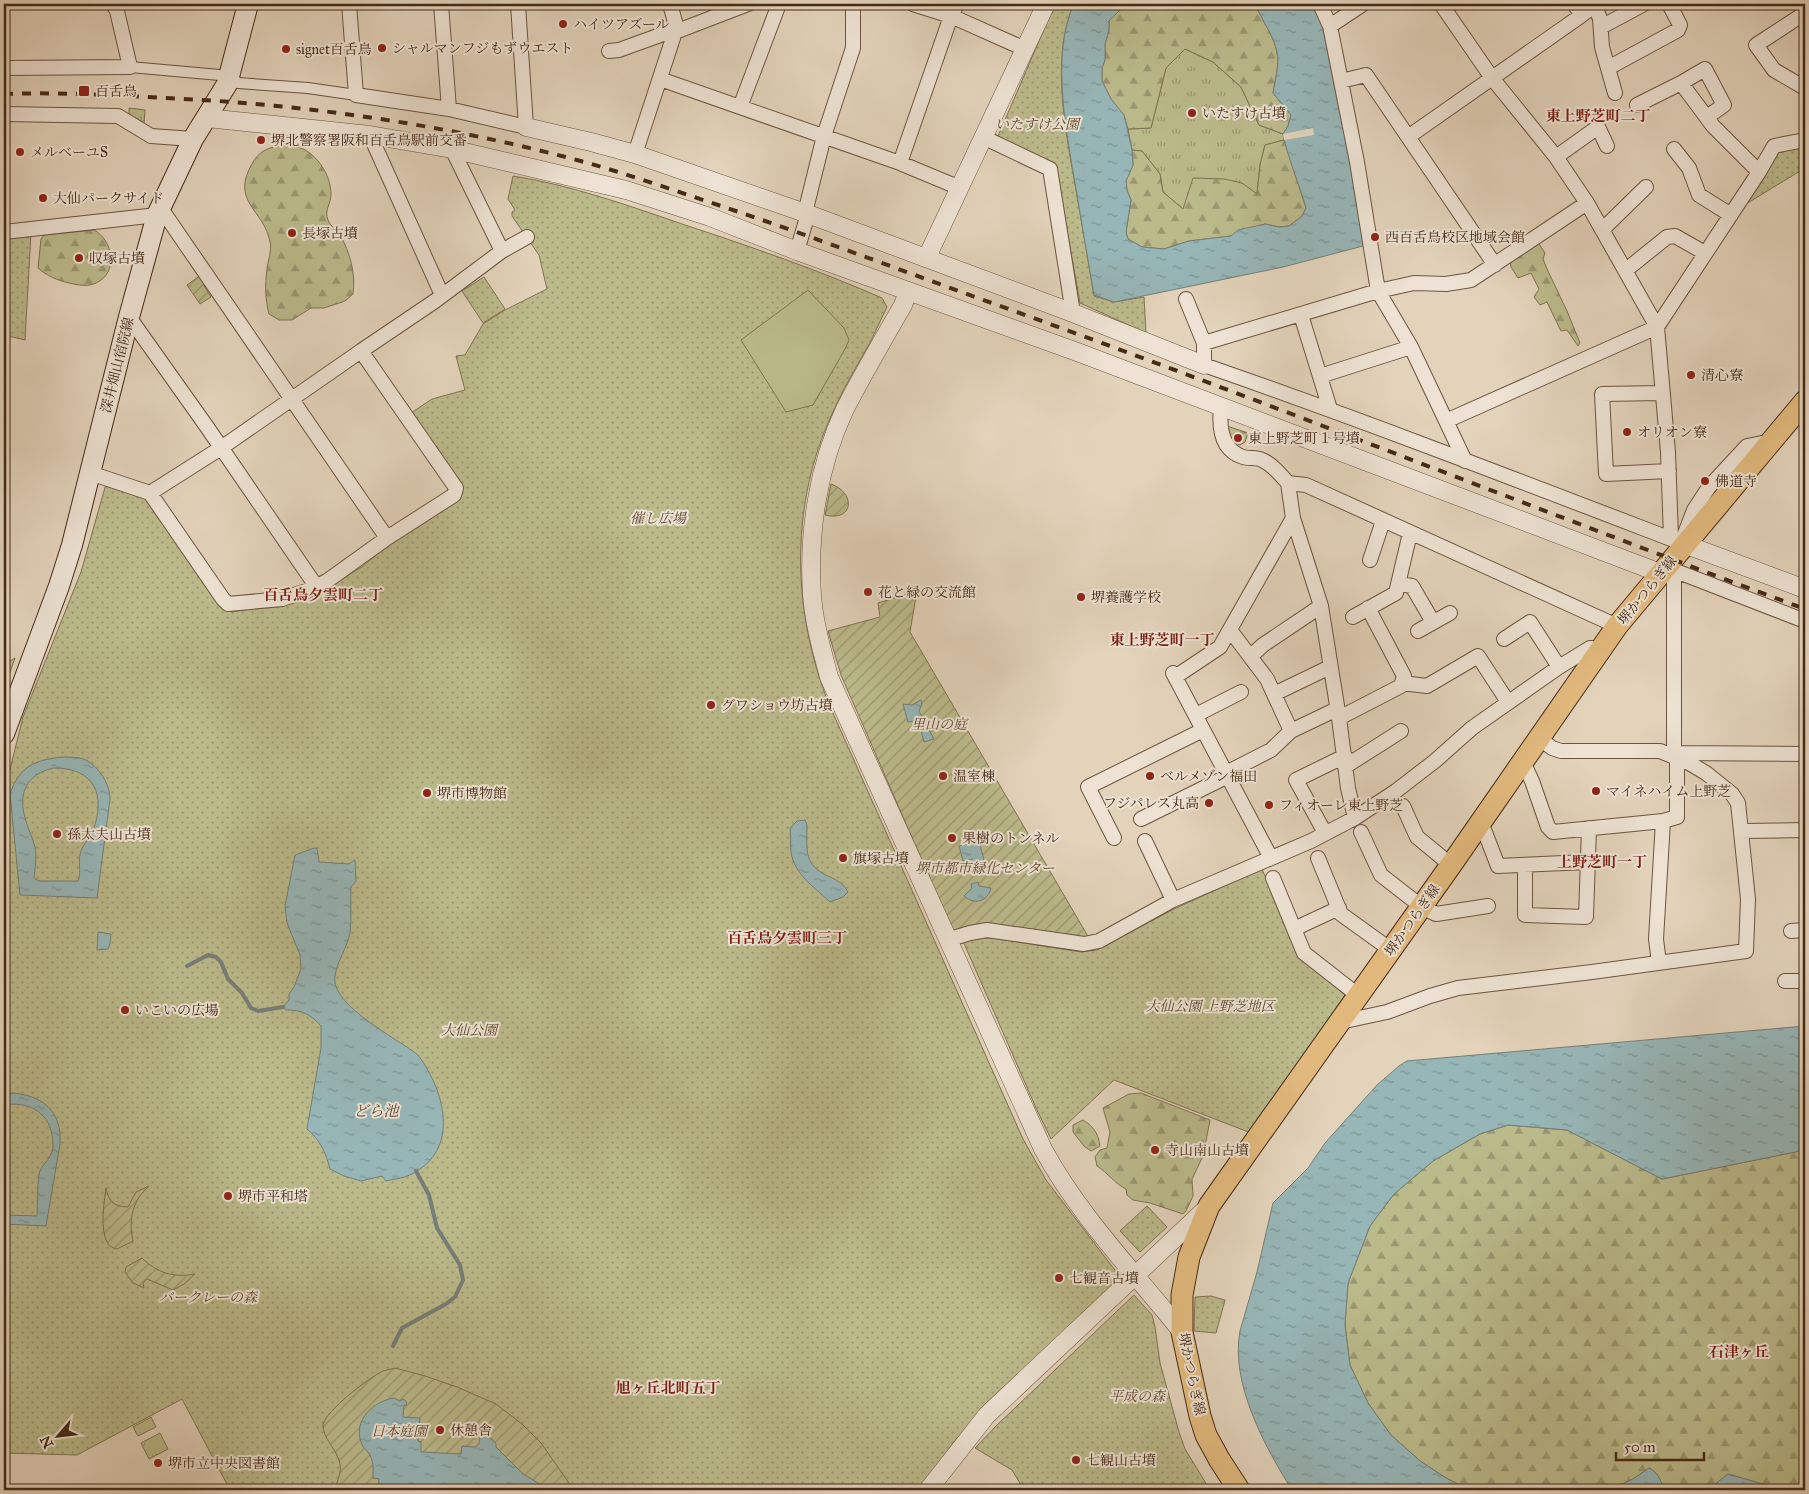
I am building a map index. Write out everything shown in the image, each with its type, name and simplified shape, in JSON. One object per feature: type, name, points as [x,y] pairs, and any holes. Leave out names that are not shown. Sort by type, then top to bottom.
[{"type":"main road","name":"深井畑山宿院線","points":[[4,734],[61,580],[84,502],[129,317],[158,211],[193,139],[222,94],[231,76],[248,4]]},
{"type":"main road","name":"堺かつらぎ線","points":[[1239,1490],[1206,1435],[1200,1416],[1182,1332],[1182,1295],[1189,1258],[1209,1206],[1422,907],[1617,626],[1666,570],[1677,541],[1773,441],[1805,401]]},
{"type":"street","points":[[112,4],[117,11],[130,67]]},
{"type":"street","points":[[349,4],[356,95]]},
{"type":"street","points":[[441,4],[449,109]]},
{"type":"street","points":[[518,4],[526,127]]},
{"type":"street","points":[[635,154],[676,31],[670,4]]},
{"type":"street","points":[[609,51],[619,50],[676,31],[748,4]]},
{"type":"street","points":[[740,107],[779,4]]},
{"type":"street","points":[[797,251],[824,136],[854,48],[853,4]]},
{"type":"street","points":[[913,4],[954,10],[1025,49]]},
{"type":"street","points":[[928,257],[1046,4]]},
{"type":"street","points":[[1320,4],[1330,26],[1378,291],[1411,347],[1465,462]]},
{"type":"street","points":[[1330,26],[1363,4]]},
{"type":"street","points":[[1441,4],[1492,78],[1556,157],[1588,203],[1658,327],[1669,471],[1677,541]]},
{"type":"street","points":[[1602,27],[1644,4]]},
{"type":"street","points":[[1608,68],[1678,30],[1680,25],[1669,4]]},
{"type":"street","points":[[1408,137],[1492,78],[1578,9],[1595,5],[1602,27],[1602,47],[1616,93]]},
{"type":"street","points":[[900,163],[954,10]]},
{"type":"street","points":[[1805,13],[1756,46],[1774,70],[1803,87],[1805,86]]},
{"type":"street","points":[[4,68],[130,67],[231,76],[238,83],[308,88],[449,109],[635,154],[928,257],[1204,364],[1330,409],[1465,462],[1805,589]]},
{"type":"street","points":[[1637,105],[1705,69],[1724,105],[1707,117]]},
{"type":"street","points":[[1341,81],[1366,75],[1495,265]]},
{"type":"street","points":[[660,79],[900,163],[960,188]]},
{"type":"street","points":[[1681,83],[1713,126],[1759,172]]},
{"type":"street","points":[[4,114],[118,116],[151,136],[193,139]]},
{"type":"street","points":[[207,118],[370,135],[452,149],[626,190],[710,217],[908,292],[1080,353],[1221,408],[1805,621]]},
{"type":"street","points":[[1556,157],[1598,127],[1607,146]]},
{"type":"street","points":[[370,135],[442,295]]},
{"type":"street","points":[[985,138],[1050,169],[1073,313]]},
{"type":"street","points":[[1446,421],[1658,327],[1774,146],[1805,140]]},
{"type":"street","points":[[452,149],[502,251]]},
{"type":"street","points":[[1674,149],[1689,168],[1699,195],[1731,215]]},
{"type":"street","points":[[1602,230],[1646,187]]},
{"type":"street","points":[[1204,343],[1378,291],[1414,283],[1446,284],[1471,280],[1588,203]]},
{"type":"street","points":[[4,232],[158,211],[292,398],[387,538]]},
{"type":"street","points":[[1626,270],[1667,238],[1675,236],[1705,253]]},
{"type":"street","points":[[150,493],[222,448],[502,251],[527,237]]},
{"type":"street","points":[[908,292],[903,306],[845,410],[830,447],[820,482],[812,536],[812,596],[818,636],[829,677],[1030,1125],[1069,1193],[1182,1332]]},
{"type":"street","points":[[1186,299],[1204,343],[1204,364]]},
{"type":"street","points":[[1301,315],[1330,409]]},
{"type":"street","points":[[129,317],[222,448],[316,586]]},
{"type":"street","points":[[1320,376],[1411,347]]},
{"type":"street","points":[[90,473],[150,493],[228,604],[282,599],[316,586],[454,495],[456,488],[361,351]]},
{"type":"street","points":[[1663,393],[1602,394],[1606,474],[1669,471]]},
{"type":"street","points":[[1221,408],[1221,432],[1226,443],[1234,452],[1243,457],[1262,460],[1288,483],[1306,486],[1617,626]]},
{"type":"street","points":[[1288,483],[1293,518],[1321,606],[1348,788],[1355,818]]},
{"type":"street","points":[[1271,858],[1174,675],[1220,647],[1293,518]]},
{"type":"street","points":[[1370,560],[1383,521]]},
{"type":"street","points":[[1353,617],[1396,593],[1410,533]]},
{"type":"street","points":[[1523,762],[1532,781],[1548,828],[1553,832],[1663,821],[1677,817],[1666,570]]},
{"type":"street","points":[[1399,584],[1412,586],[1433,622]]},
{"type":"street","points":[[1250,656],[1263,645],[1321,606]]},
{"type":"street","points":[[1141,819],[1271,750],[1291,732],[1338,714],[1401,686],[1404,676],[1368,608]]},
{"type":"street","points":[[1418,631],[1450,613]]},
{"type":"street","points":[[1504,639],[1530,622],[1559,667]]},
{"type":"street","points":[[1230,630],[1267,679],[1291,732]]},
{"type":"street","points":[[947,940],[970,932],[987,930],[1084,944],[1094,943],[1173,900],[1271,858],[1355,818],[1396,791],[1435,761],[1472,728],[1508,702],[1590,648],[1601,649]]},
{"type":"street","points":[[1402,683],[1427,686],[1478,656],[1508,702]]},
{"type":"street","points":[[1274,694],[1330,667]]},
{"type":"street","points":[[1196,715],[1241,692]]},
{"type":"street","points":[[1114,838],[1088,787],[1203,730]]},
{"type":"street","points":[[1325,833],[1296,780],[1345,761],[1401,731]]},
{"type":"street","points":[[1340,1022],[1388,1012],[1430,996],[1458,988],[1592,972],[1746,950],[1748,899],[1738,803],[1732,794],[1706,773],[1675,756],[1660,751],[1561,751],[1552,748],[1539,738]]},
{"type":"street","points":[[1675,756],[1805,754]]},
{"type":"street","points":[[1403,806],[1417,837],[1451,865]]},
{"type":"street","points":[[1659,962],[1656,939],[1663,821]]},
{"type":"street","points":[[1481,822],[1498,866],[1588,862]]},
{"type":"street","points":[[1525,865],[1525,915],[1586,917],[1589,828]]},
{"type":"street","points":[[1741,831],[1805,830]]},
{"type":"street","points":[[1361,832],[1381,875],[1422,907],[1436,914],[1488,906]]},
{"type":"street","points":[[1145,841],[1173,900]]},
{"type":"street","points":[[1318,858],[1341,914],[1391,950]]},
{"type":"street","points":[[1273,878],[1304,953],[1358,996]]},
{"type":"street","points":[[1294,929],[1339,908]]},
{"type":"street","points":[[1791,931],[1805,930]]},
{"type":"street","points":[[1785,981],[1805,981]]},
{"type":"street","points":[[928,1490],[987,1415],[1209,1206]]},
{"type":"green space","name":"いたすけ公園","points":[[1055,4],[1074,4],[1067,25],[1063,48],[1061,71],[1062,96],[1068,145],[1094,296],[1114,302],[1144,297],[1146,333],[1080,303],[1056,168],[1000,140],[998,136]]},
{"type":"green space","points":[[1126,4],[1252,4],[1261,16],[1277,50],[1278,65],[1273,93],[1291,115],[1288,126],[1283,134],[1259,125],[1241,87],[1213,62],[1185,49],[1166,68],[1151,128],[1128,129],[1124,115],[1111,99],[1102,81],[1102,68],[1105,60],[1105,44],[1109,30],[1109,21]]},
{"type":"green space","points":[[1185,49],[1213,62],[1241,87],[1259,125],[1283,134],[1284,140],[1265,145],[1260,165],[1257,194],[1183,209],[1163,192],[1160,174],[1142,151],[1132,150],[1128,129],[1151,128],[1166,68]]},
{"type":"green space","points":[[129,108],[145,110],[144,124],[129,115]]},
{"type":"green space","points":[[1284,140],[1306,208],[1302,216],[1289,226],[1279,227],[1265,224],[1231,236],[1189,241],[1164,249],[1142,247],[1128,239],[1126,232],[1131,200],[1126,180],[1133,165],[1132,150],[1142,151],[1160,174],[1163,192],[1183,209],[1193,178],[1224,179],[1242,183],[1257,194],[1260,165],[1265,145]]},
{"type":"green space","points":[[1805,145],[1805,168],[1741,207],[1774,155],[1781,150]]},
{"type":"green space","points":[[278,146],[292,146],[307,151],[318,161],[326,173],[331,194],[327,210],[328,220],[340,235],[347,249],[354,279],[353,294],[345,301],[324,308],[311,308],[292,320],[279,320],[269,314],[266,286],[270,242],[267,231],[250,205],[245,187],[247,176],[255,159],[264,151]]},
{"type":"green space","name":"大仙公園","points":[[513,176],[557,185],[600,197],[760,250],[882,298],[887,307],[844,388],[828,423],[807,491],[802,527],[801,562],[803,598],[816,668],[828,702],[1023,1139],[1046,1180],[1121,1278],[993,1399],[953,1443],[921,1490],[230,1490],[182,1399],[77,1455],[4,1453],[4,799],[23,717],[81,572],[106,484],[146,497],[222,607],[232,612],[307,599],[362,567],[390,543],[462,491],[411,413],[432,399],[465,390],[456,356],[465,355],[483,324],[505,310],[547,289],[539,255],[512,216],[512,212],[515,210],[508,199]]},
{"type":"green space","points":[[94,230],[106,241],[111,256],[108,272],[96,283],[86,285],[65,282],[52,277],[38,268],[41,239],[44,235]]},
{"type":"green space","points":[[31,233],[25,340],[4,335],[4,236]]},
{"type":"green space","points":[[1537,241],[1545,253],[1543,259],[1580,343],[1578,346],[1567,330],[1561,331],[1547,302],[1540,305],[1534,297],[1539,289],[1531,273],[1518,278],[1511,267],[1510,260]]},
{"type":"green space","points":[[201,275],[205,280],[204,286],[211,297],[200,304],[187,285]]},
{"type":"green space","points":[[484,277],[505,309],[483,323],[462,291]]},
{"type":"green space","points":[[808,290],[844,328],[849,340],[813,405],[786,412],[741,340]]},
{"type":"green space","name":"東上野芝町１号墳","points":[[1227,426],[1248,433],[1245,442],[1240,445],[1231,441]]},
{"type":"green space","points":[[831,484],[839,488],[848,500],[846,511],[835,516],[825,515]]},
{"type":"green space","name":"堺市都市緑化センター","points":[[917,591],[910,632],[1089,938],[953,931],[841,675],[828,631],[880,617],[878,603]]},
{"type":"green space","points":[[15,658],[4,689],[4,662]]},
{"type":"green space","name":"大仙公園 上野芝地区","points":[[1262,869],[1301,958],[1345,995],[1251,1133],[1114,1080],[1051,1139],[963,941],[974,938],[992,938],[1081,952],[1097,950],[1174,909]]},
{"type":"green space","points":[[1141,1093],[1210,1120],[1203,1156],[1192,1179],[1193,1196],[1183,1214],[1150,1203],[1133,1200],[1127,1195],[1126,1189],[1097,1166],[1095,1157],[1100,1150],[1107,1148],[1110,1132],[1103,1108],[1129,1094]]},
{"type":"green space","points":[[1083,1120],[1095,1131],[1099,1141],[1100,1146],[1091,1151],[1084,1146],[1073,1132],[1073,1125]]},
{"type":"green space","points":[[1508,1125],[1567,1130],[1662,1179],[1805,1150],[1805,1490],[1783,1490],[1728,1474],[1708,1490],[1667,1490],[1656,1473],[1649,1468],[1618,1486],[1583,1490],[1470,1490],[1446,1478],[1420,1461],[1391,1435],[1368,1403],[1350,1365],[1345,1325],[1348,1283],[1370,1226],[1394,1194],[1433,1161],[1480,1134]]},
{"type":"green space","points":[[149,1186],[139,1197],[133,1210],[131,1225],[133,1241],[117,1249],[111,1247],[107,1242],[104,1230],[103,1216],[106,1188],[110,1200],[119,1206],[128,1207],[136,1192]]},
{"type":"green space","points":[[1147,1206],[1167,1227],[1140,1252],[1120,1231]]},
{"type":"green space","points":[[142,1258],[166,1273],[173,1275],[195,1274],[184,1284],[173,1290],[147,1279],[143,1283],[144,1288],[133,1283],[125,1272],[126,1267]]},
{"type":"green space","name":"平成の森","points":[[1134,1295],[1152,1315],[1160,1363],[1179,1432],[1185,1449],[1210,1490],[1024,1490],[1012,1470],[975,1448]]},
{"type":"green space","points":[[1211,1296],[1225,1300],[1216,1333],[1194,1331],[1195,1297]]},
{"type":"green space","name":"日本庭園","points":[[395,1368],[457,1387],[496,1404],[522,1424],[541,1443],[569,1483],[577,1490],[335,1490],[340,1464],[323,1430],[323,1425],[339,1403],[359,1387],[383,1371]]},
{"type":"green space","points":[[151,1417],[156,1427],[138,1436],[133,1427]]},
{"type":"green space","points":[[160,1433],[168,1449],[149,1459],[141,1443]]},
{"type":"water","points":[[1074,4],[1126,4],[1109,21],[1109,30],[1105,44],[1105,60],[1102,68],[1102,81],[1111,99],[1124,115],[1132,150],[1133,165],[1126,181],[1131,200],[1126,232],[1128,239],[1142,247],[1164,249],[1189,241],[1231,236],[1238,230],[1265,224],[1279,227],[1289,226],[1302,216],[1306,208],[1283,134],[1288,126],[1291,115],[1273,93],[1278,65],[1277,50],[1261,16],[1252,4],[1312,4],[1322,24],[1330,57],[1361,219],[1363,246],[1283,267],[1114,302],[1094,295],[1065,120],[1063,95],[1063,47],[1067,25]]},
{"type":"water","points":[[921,700],[922,704],[919,711],[934,739],[924,742],[920,727],[916,727],[914,721],[908,722],[903,704],[912,705]]},
{"type":"water","points":[[62,757],[80,758],[91,763],[106,782],[110,793],[97,898],[20,895],[10,794],[18,777],[29,766],[43,760]],"holes":[[[54,768],[68,769],[88,778],[94,786],[97,795],[97,818],[92,834],[81,851],[78,881],[39,881],[34,878],[36,851],[23,811],[24,794],[30,780],[44,771]]]},
{"type":"water","points":[[805,820],[807,825],[808,856],[815,867],[821,872],[844,886],[848,892],[843,897],[830,902],[806,880],[796,867],[791,852],[790,828],[797,821]]},
{"type":"water","points":[[979,841],[985,864],[974,866],[972,859],[963,861],[959,846]]},
{"type":"water","name":"どら池","points":[[317,848],[319,862],[349,864],[355,860],[356,881],[351,887],[350,933],[336,970],[336,987],[354,1010],[418,1055],[436,1087],[441,1105],[443,1122],[441,1139],[435,1154],[423,1167],[403,1178],[386,1181],[382,1176],[361,1181],[330,1169],[322,1147],[307,1129],[321,1048],[321,1026],[313,1018],[305,1014],[286,1010],[283,1007],[289,1000],[289,994],[301,969],[300,955],[287,923],[285,906],[295,855]]},
{"type":"water","points":[[978,882],[979,886],[991,888],[984,899],[972,901],[964,896],[972,888],[971,884]]},
{"type":"water","points":[[98,932],[111,934],[108,949],[97,950]]},
{"type":"water","points":[[1805,1026],[1805,1150],[1662,1179],[1567,1130],[1508,1125],[1480,1134],[1433,1161],[1394,1194],[1370,1226],[1348,1283],[1345,1325],[1350,1365],[1368,1403],[1391,1435],[1420,1461],[1446,1478],[1470,1490],[1292,1490],[1261,1435],[1245,1393],[1238,1351],[1240,1331],[1257,1272],[1273,1203],[1308,1168],[1325,1143],[1377,1085],[1407,1061]]},
{"type":"water","points":[[13,1093],[42,1102],[49,1108],[58,1123],[60,1144],[46,1226],[4,1224],[4,1215],[37,1216],[39,1174],[41,1168],[50,1157],[53,1147],[50,1127],[41,1114],[28,1106],[4,1105],[4,1095]]},
{"type":"water","points":[[394,1398],[406,1401],[407,1405],[404,1405],[403,1417],[420,1418],[418,1441],[421,1442],[421,1452],[461,1454],[462,1446],[475,1447],[479,1444],[480,1436],[491,1438],[496,1447],[522,1473],[549,1490],[378,1490],[379,1479],[373,1478],[370,1455],[361,1443],[360,1426],[367,1413],[373,1407]]},
{"type":"water","points":[[1649,1468],[1656,1473],[1667,1490],[1583,1490],[1618,1486]]},
{"type":"water","points":[[1728,1474],[1783,1490],[1708,1490]]},
{"type":"pier","points":[[1313,128],[1314,135],[1284,140],[1283,134]]},
{"type":"waterway","points":[[187,966],[208,955],[216,957],[221,962],[228,979],[242,993],[251,1008],[258,1011],[283,1007]]},
{"type":"waterway","points":[[393,1346],[402,1328],[455,1297],[463,1280],[460,1265],[437,1228],[429,1195],[416,1171]]},
{"type":"railway","points":[[4,94],[145,97],[269,105],[320,111],[424,126],[475,136],[595,165],[788,229],[1092,339],[1805,609]]},
{"type":"place","name":"ハイツアズール","points":[[563,24]]},
{"type":"place","name":"シャルマンフジもずウエスト","points":[[382,48]]},
{"type":"place","name":"signet百舌鳥","points":[[286,49]]},
{"type":"place","name":"百舌鳥","points":[[84,91]]},
{"type":"place","name":"いたすけ古墳","points":[[1192,113]]},
{"type":"place","name":"堺北警察署阪和百舌鳥駅前交番","points":[[261,140]]},
{"type":"place","name":"メルベーユS","points":[[20,152]]},
{"type":"place","name":"大仙パークサイド","points":[[43,198]]},
{"type":"place","name":"長塚古墳","points":[[292,233]]},
{"type":"place","name":"西百舌鳥校区地域会館","points":[[1375,237]]},
{"type":"place","name":"収塚古墳","points":[[79,258]]},
{"type":"place","name":"清心寮","points":[[1691,375]]},
{"type":"place","name":"オリオン寮","points":[[1627,432]]},
{"type":"place","name":"東上野芝町１号墳","points":[[1238,438]]},
{"type":"place","name":"佛道寺","points":[[1705,481]]},
{"type":"place","name":"花と緑の交流館","points":[[868,592]]},
{"type":"place","name":"堺養護学校","points":[[1081,597]]},
{"type":"place","name":"グワショウ坊古墳","points":[[711,705]]},
{"type":"place","name":"温室棟","points":[[943,776]]},
{"type":"place","name":"ベルメゾン福田","points":[[1150,776]]},
{"type":"place","name":"マイネハイム上野芝","points":[[1596,791]]},
{"type":"place","name":"堺市博物館","points":[[427,793]]},
{"type":"place","name":"フジパレス丸高","points":[[1209,803]]},
{"type":"place","name":"フィオーレ東上野芝","points":[[1269,805]]},
{"type":"place","name":"孫太夫山古墳","points":[[57,834]]},
{"type":"place","name":"果樹のトンネル","points":[[952,838]]},
{"type":"place","name":"旗塚古墳","points":[[843,858]]},
{"type":"place","name":"いこいの広場","points":[[125,1010]]},
{"type":"place","name":"寺山南山古墳","points":[[1155,1150]]},
{"type":"place","name":"堺市平和塔","points":[[228,1196]]},
{"type":"place","name":"七観音古墳","points":[[1059,1278]]},
{"type":"place","name":"休憩舎","points":[[440,1430]]},
{"type":"place","name":"七観山古墳","points":[[1076,1460]]},
{"type":"place","name":"堺市立中央図書館","points":[[158,1463]]},
{"type":"district","name":"東上野芝町二丁","points":[[1598,116]]},
{"type":"district","name":"百舌鳥夕雲町二丁","points":[[323,595]]},
{"type":"district","name":"東上野芝町一丁","points":[[1162,640]]},
{"type":"district","name":"上野芝町一丁","points":[[1602,862]]},
{"type":"district","name":"百舌鳥夕雲町三丁","points":[[787,938]]},
{"type":"district","name":"石津ヶ丘","points":[[1739,1352]]},
{"type":"district","name":"旭ヶ丘北町五丁","points":[[668,1388]]},
{"type":"park label","name":"催し広場","points":[[658,518]]},
{"type":"park label","name":"里山の庭","points":[[939,724]]},
{"type":"park label","name":"バークレーの森","points":[[208,1297]]}]
